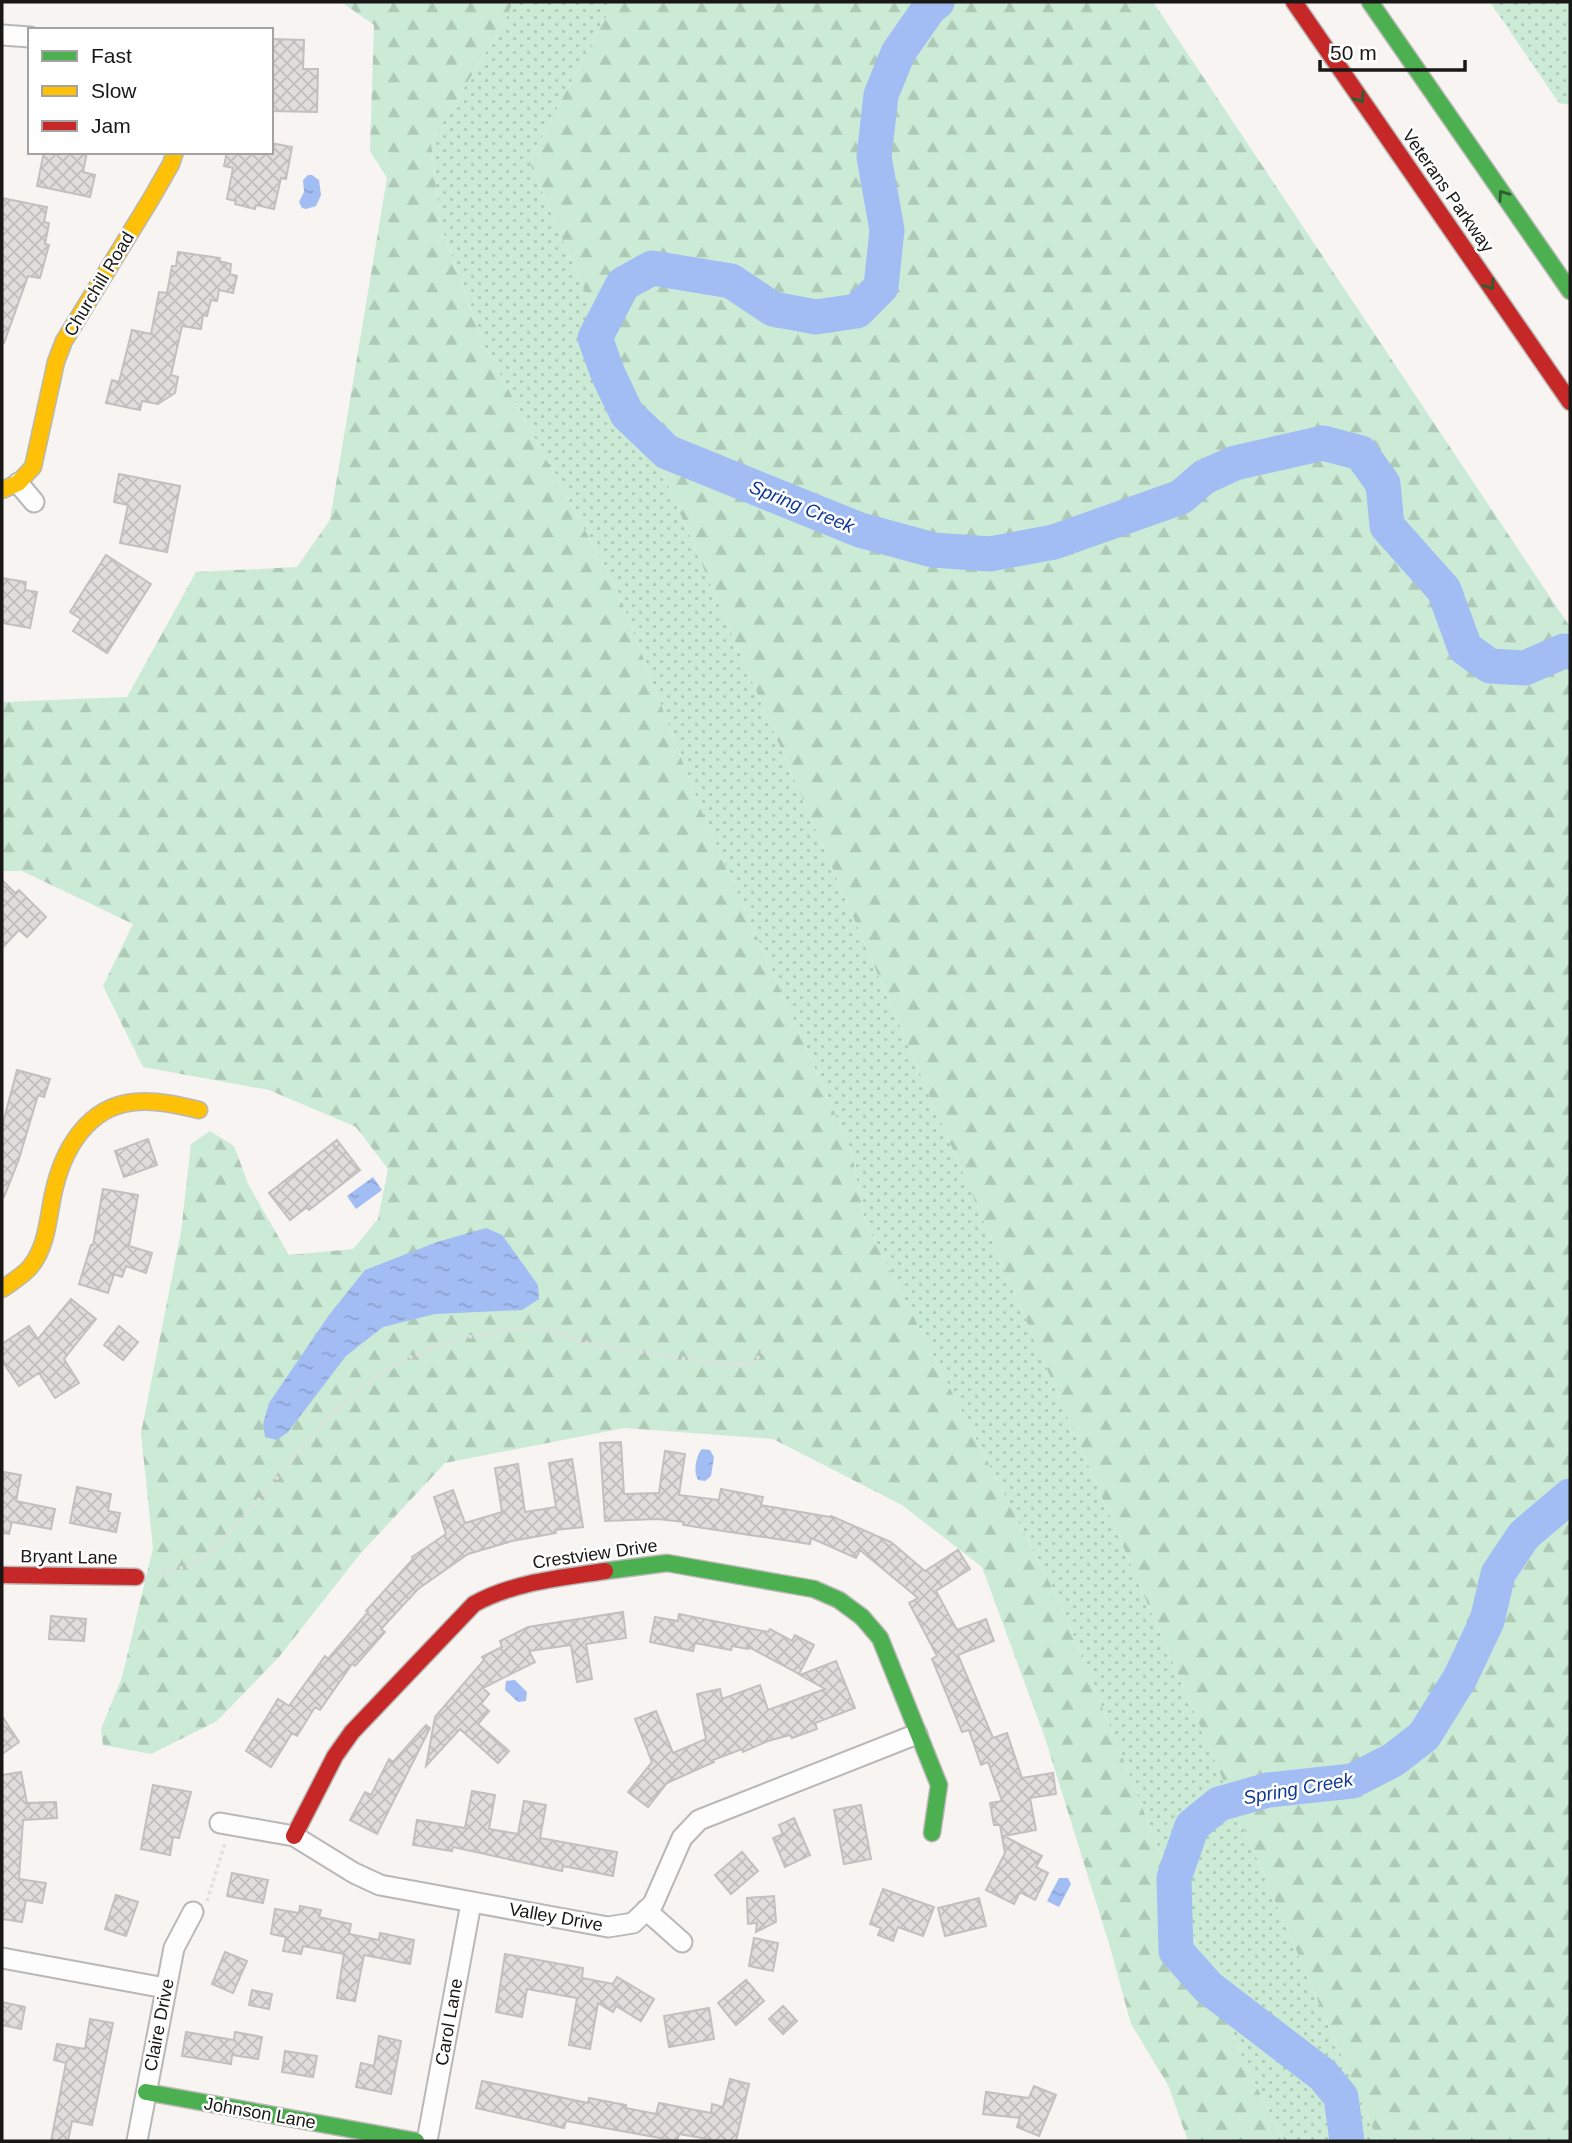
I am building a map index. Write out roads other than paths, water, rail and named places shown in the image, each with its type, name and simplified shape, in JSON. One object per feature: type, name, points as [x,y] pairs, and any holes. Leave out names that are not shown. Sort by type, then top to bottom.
[{"type":"main road","name":"Veterans Parkway","points":[[1294,2],[1570,402]]},
{"type":"main road","points":[[1370,2],[1570,291]]},
{"type":"main road","name":"Churchill Road","points":[[10,486],[33,467],[56,362],[64,341],[172,164],[174,154]]},
{"type":"main road","points":[[2,1289],[32,1264],[42,1245],[65,1151],[96,1115],[116,1105],[136,1101],[199,1110]]},
{"type":"main road","name":"Crestview Drive","points":[[294,1836],[335,1756],[352,1732],[474,1604],[491,1593],[515,1585],[667,1563],[814,1589],[839,1600],[862,1617],[880,1638],[939,1785],[932,1833]]},
{"type":"main road","name":"Bryant Lane","points":[[2,1575],[136,1577]]},
{"type":"main road","name":"Johnson Lane","points":[[146,2092],[416,2141]]},
{"type":"street","points":[[2,35],[28,37]]},
{"type":"street","points":[[10,486],[34,502]]},
{"type":"street","points":[[682,1942],[646,1910],[653,1904],[682,1838],[699,1820],[917,1734]]},
{"type":"street","name":"Valley Drive","points":[[220,1823],[294,1836],[354,1873],[380,1885],[608,1927],[633,1923],[646,1910]]},
{"type":"street","name":"Carol Lane","points":[[427,2141],[471,1903]]},
{"type":"street","name":"Claire Drive","points":[[137,2141],[174,1948],[199,1910]]},
{"type":"street","points":[[2,1958],[165,1988]]},
{"type":"water","points":[[308,175],[319,180],[321,195],[316,206],[306,209],[302,208],[299,202],[304,192],[303,180]]},
{"type":"water","points":[[373,1177],[382,1190],[356,1209],[347,1196]]},
{"type":"water","points":[[486,1228],[502,1235],[538,1285],[539,1299],[522,1310],[435,1314],[383,1327],[346,1356],[288,1432],[277,1440],[265,1437],[263,1424],[269,1403],[329,1315],[365,1270],[437,1242]]},
{"type":"water","points":[[702,1449],[710,1450],[714,1457],[711,1476],[705,1481],[698,1480],[695,1469]]},
{"type":"water","points":[[515,1680],[527,1692],[526,1701],[518,1702],[505,1690],[506,1681]]},
{"type":"water","points":[[1059,1878],[1068,1878],[1071,1884],[1059,1907],[1047,1901]]},
{"type":"waterway","name":"Spring Creek","points":[[937,2],[930,7],[898,53],[881,95],[874,157],[887,230],[881,287],[857,311],[816,317],[773,309],[731,281],[652,268],[623,284],[595,338],[627,414],[667,452],[860,530],[933,550],[990,554],[1054,542],[1181,497],[1204,477],[1235,463],[1323,443],[1361,453],[1383,484],[1387,526],[1444,590],[1465,648],[1490,666],[1525,668],[1564,651],[1570,652]]},
{"type":"waterway","name":"Spring Creek","points":[[1347,2141],[1341,2097],[1323,2075],[1208,1987],[1176,1951],[1174,1878],[1192,1826],[1219,1804],[1268,1790],[1352,1781],[1393,1760],[1424,1736],[1460,1678],[1487,1621],[1498,1574],[1524,1535],[1570,1496]]}]
